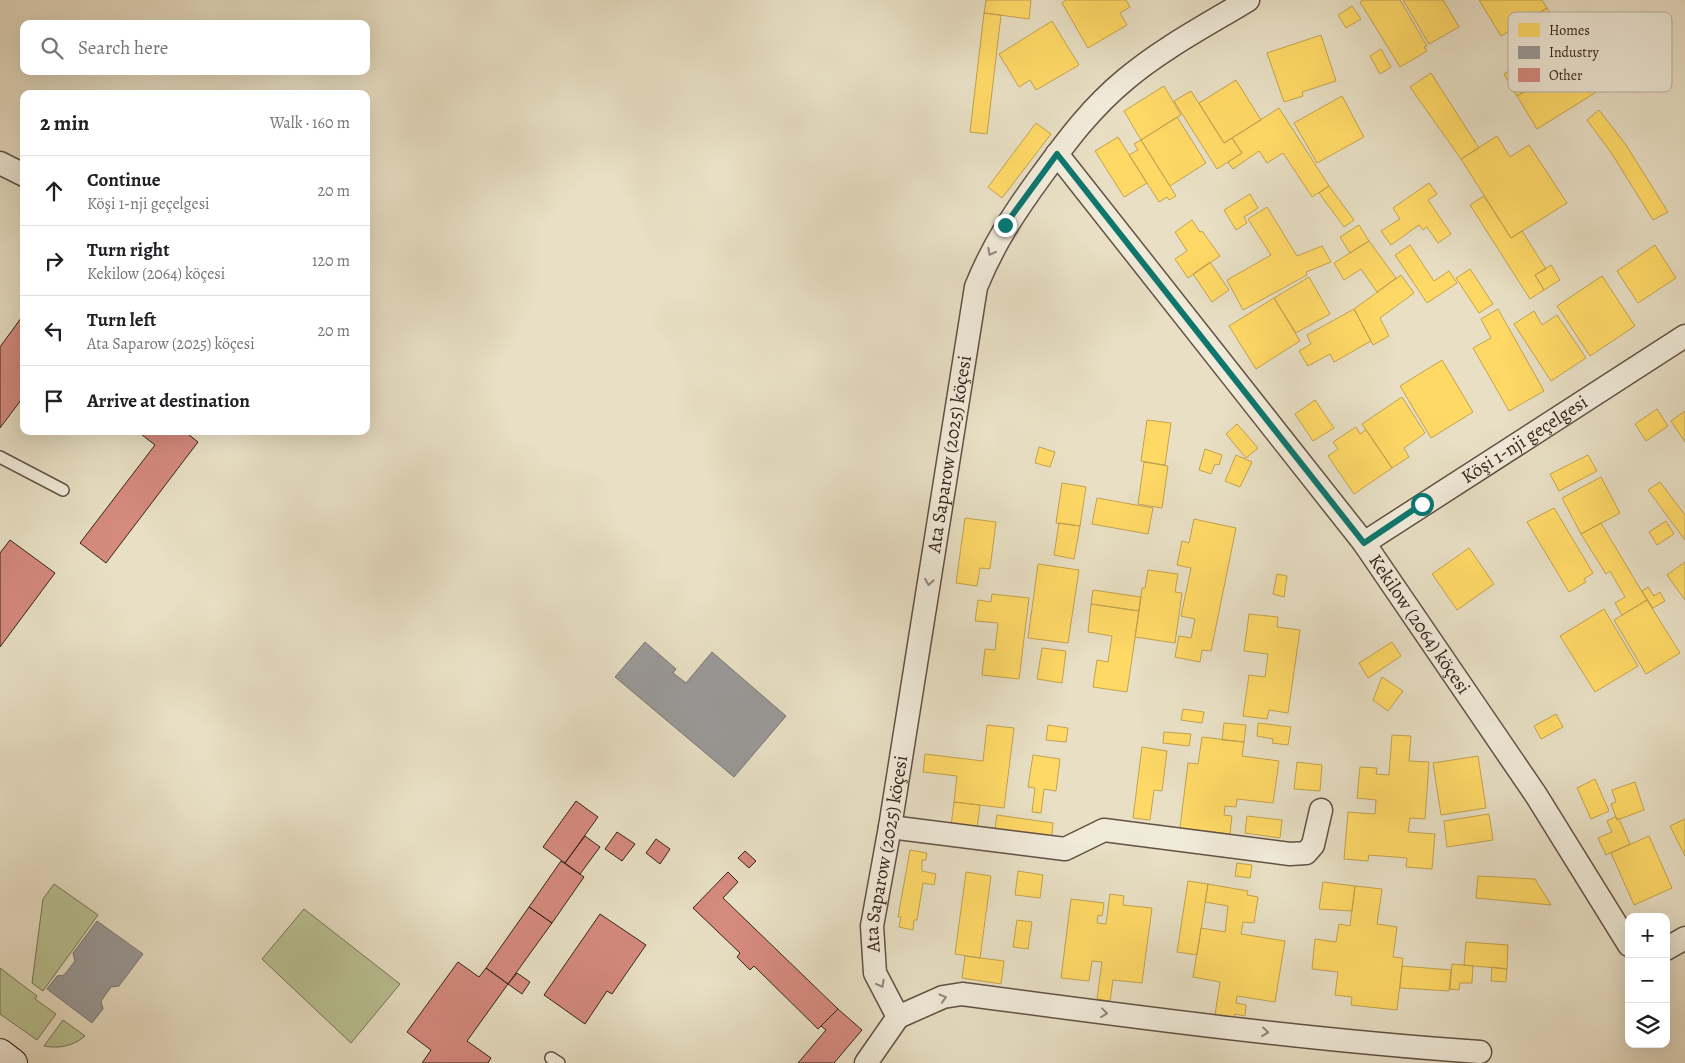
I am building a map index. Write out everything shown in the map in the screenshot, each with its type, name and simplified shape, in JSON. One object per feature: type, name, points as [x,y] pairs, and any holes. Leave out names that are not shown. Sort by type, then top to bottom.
[{"type":"main road","points":[[0,1053],[13,1063]]},
{"type":"street","name":"Ata Saparow (2025) köçesi","points":[[898,1016],[875,973],[872,926],[890,827],[976,287],[988,255],[1005,225],[1093,108],[1128,77],[1171,46],[1248,0]]},
{"type":"street","name":"Kekilow (2064) köçesi","points":[[1057,154],[1364,543],[1536,794],[1625,939]]},
{"type":"street","points":[[0,163],[20,173]]},
{"type":"street","name":"Köşi 1-nji geçelgesi","points":[[1364,543],[1685,336]]},
{"type":"street","points":[[890,827],[1065,849],[1104,830],[1290,854],[1306,853],[1313,845],[1321,810]]},
{"type":"street","points":[[1670,947],[1685,938]]},
{"type":"street","points":[[866,1063],[898,1016],[943,997],[962,994],[1189,1023],[1416,1048],[1480,1052]]},
{"type":"lane","points":[[0,457],[63,490]]},
{"type":"green space","points":[[54,884],[98,915],[43,991],[32,983],[43,899]]},
{"type":"green space","points":[[304,909],[400,984],[351,1043],[262,959]]},
{"type":"green space","points":[[0,968],[37,996],[35,999],[56,1014],[37,1040],[0,1014]]},
{"type":"green space","points":[[63,1020],[85,1036],[66,1046],[44,1046]]},
{"type":"building: Homes","points":[[986,0],[1031,0],[1029,19],[984,13]]},
{"type":"building: Homes","points":[[1066,0],[1126,0],[1130,7],[1120,13],[1127,25],[1088,48],[1062,3]]},
{"type":"building: Homes","points":[[1363,0],[1400,0],[1427,46],[1424,47],[1427,51],[1400,67],[1360,2]]},
{"type":"building: Homes","points":[[1403,0],[1443,0],[1459,27],[1429,44]]},
{"type":"building: Homes","points":[[1479,0],[1542,0],[1547,8],[1540,12],[1508,12],[1508,32],[1501,36]]},
{"type":"building: Homes","points":[[1352,6],[1361,19],[1346,28],[1338,15]]},
{"type":"building: Homes","points":[[1547,8],[1549,12],[1540,12]]},
{"type":"building: Homes","points":[[984,13],[1001,15],[987,134],[970,132]]},
{"type":"building: Homes","points":[[1052,21],[1079,65],[1036,90],[1030,80],[1019,87],[999,54]]},
{"type":"building: Homes","points":[[1321,35],[1336,81],[1302,92],[1303,96],[1284,102],[1267,53]]},
{"type":"building: Homes","points":[[1381,49],[1391,67],[1380,74],[1370,56]]},
{"type":"building: Homes","points":[[1508,71],[1508,81],[1504,74]]},
{"type":"building: Homes","points":[[1431,73],[1479,148],[1461,159],[1410,87]]},
{"type":"building: Homes","points":[[1236,80],[1261,120],[1224,143],[1199,103]]},
{"type":"building: Homes","points":[[1164,86],[1181,115],[1141,140],[1124,111]]},
{"type":"building: Homes","points":[[1191,91],[1224,143],[1232,138],[1242,153],[1217,169],[1174,101]]},
{"type":"building: Homes","points":[[1515,92],[1524,92],[1517,96]]},
{"type":"building: Homes","points":[[1523,92],[1596,92],[1537,129],[1517,96]]},
{"type":"building: Homes","points":[[1342,96],[1364,137],[1317,163],[1294,123]]},
{"type":"building: Homes","points":[[1279,108],[1329,186],[1312,197],[1283,153],[1267,163],[1259,151],[1233,169],[1228,162],[1242,153],[1232,138]]},
{"type":"building: Homes","points":[[1599,110],[1626,145],[1668,212],[1653,220],[1612,154],[1587,120]]},
{"type":"building: Homes","points":[[1177,117],[1206,163],[1170,186],[1141,140]]},
{"type":"building: Homes","points":[[1036,123],[1051,134],[1002,198],[988,187]]},
{"type":"building: Homes","points":[[1497,136],[1510,157],[1529,145],[1567,203],[1511,238],[1461,159]]},
{"type":"building: Homes","points":[[1118,137],[1147,183],[1124,197],[1095,151]]},
{"type":"building: Homes","points":[[1141,140],[1176,196],[1169,200],[1167,197],[1159,202],[1129,155],[1138,150],[1134,144]]},
{"type":"building: Homes","points":[[1429,183],[1437,194],[1428,200],[1451,234],[1438,243],[1427,227],[1423,230],[1419,225],[1391,245],[1381,231],[1400,219],[1393,208]]},
{"type":"building: Homes","points":[[1329,186],[1354,220],[1344,227],[1319,193]]},
{"type":"building: Homes","points":[[1250,194],[1258,208],[1244,217],[1247,223],[1236,230],[1224,210]]},
{"type":"building: Homes","points":[[1484,196],[1511,238],[1522,231],[1546,269],[1535,275],[1544,290],[1530,299],[1470,205]]},
{"type":"building: Homes","points":[[1267,207],[1297,256],[1322,246],[1331,262],[1306,272],[1307,275],[1243,310],[1227,280],[1271,255],[1248,219]]},
{"type":"building: Homes","points":[[1192,220],[1220,256],[1188,278],[1175,259],[1187,251],[1175,232]]},
{"type":"building: Homes","points":[[1359,225],[1369,241],[1350,253],[1340,237]]},
{"type":"building: Homes","points":[[1369,241],[1396,278],[1377,292],[1361,269],[1344,280],[1334,263]]},
{"type":"building: Homes","points":[[1410,245],[1434,281],[1449,271],[1457,283],[1427,303],[1395,255]]},
{"type":"building: Homes","points":[[1655,245],[1676,278],[1638,303],[1617,271]]},
{"type":"building: Homes","points":[[1210,262],[1229,290],[1212,302],[1193,274]]},
{"type":"building: Homes","points":[[1551,265],[1560,280],[1544,290],[1535,275]]},
{"type":"building: Homes","points":[[1470,269],[1493,304],[1479,313],[1456,278]]},
{"type":"building: Homes","points":[[1401,275],[1414,293],[1380,318],[1389,336],[1373,345],[1354,309]]},
{"type":"building: Homes","points":[[1602,276],[1635,326],[1590,356],[1557,306]]},
{"type":"building: Homes","points":[[1309,277],[1330,314],[1296,333],[1274,298]]},
{"type":"building: Homes","points":[[1274,298],[1300,341],[1256,369],[1229,326]]},
{"type":"building: Homes","points":[[1354,309],[1371,341],[1334,362],[1330,354],[1308,366],[1299,351],[1311,344],[1307,335]]},
{"type":"building: Homes","points":[[1498,309],[1544,391],[1509,411],[1473,348],[1491,338],[1481,319]]},
{"type":"building: Homes","points":[[1534,311],[1542,325],[1557,315],[1586,358],[1551,381],[1514,324]]},
{"type":"building: Homes","points":[[1442,360],[1473,412],[1431,438],[1400,386]]},
{"type":"building: Homes","points":[[1402,397],[1425,433],[1404,448],[1409,457],[1392,468],[1362,424]]},
{"type":"building: Homes","points":[[1315,400],[1334,428],[1313,441],[1295,414]]},
{"type":"building: Homes","points":[[1657,409],[1668,426],[1646,441],[1635,424]]},
{"type":"building: Homes","points":[[1685,411],[1685,442],[1671,421]]},
{"type":"building: Homes","points":[[1147,420],[1171,423],[1165,465],[1141,461]]},
{"type":"building: Homes","points":[[1237,424],[1258,448],[1246,458],[1226,434]]},
{"type":"building: Homes","points":[[1356,427],[1360,434],[1366,430],[1392,468],[1354,494],[1328,456],[1338,449],[1333,442]]},
{"type":"building: Homes","points":[[1039,447],[1055,452],[1050,467],[1035,463]]},
{"type":"building: Homes","points":[[1205,449],[1222,455],[1219,465],[1215,464],[1211,474],[1199,470]]},
{"type":"building: Homes","points":[[1236,455],[1252,462],[1240,487],[1225,481]]},
{"type":"building: Homes","points":[[1588,455],[1597,471],[1559,491],[1550,474]]},
{"type":"building: Homes","points":[[1144,462],[1168,466],[1162,508],[1138,504]]},
{"type":"building: Homes","points":[[1601,477],[1620,513],[1581,534],[1562,498]]},
{"type":"building: Homes","points":[[1660,482],[1685,515],[1685,540],[1648,490]]},
{"type":"building: Homes","points":[[1062,483],[1086,487],[1080,526],[1056,523]]},
{"type":"building: Homes","points":[[1097,498],[1153,508],[1148,534],[1092,524]]},
{"type":"building: Homes","points":[[1554,508],[1593,573],[1584,579],[1586,582],[1569,592],[1527,522]]},
{"type":"building: Homes","points":[[965,518],[996,522],[990,569],[980,568],[977,586],[956,583]]},
{"type":"building: Homes","points":[[1194,519],[1236,528],[1211,651],[1202,650],[1200,662],[1175,657],[1179,636],[1191,638],[1195,619],[1181,616],[1191,568],[1177,565],[1182,541],[1189,543]]},
{"type":"building: Homes","points":[[1666,521],[1674,534],[1657,545],[1649,532]]},
{"type":"building: Homes","points":[[1059,523],[1080,526],[1074,559],[1054,555]]},
{"type":"building: Homes","points":[[1601,523],[1647,600],[1622,615],[1615,603],[1625,597],[1610,571],[1606,574],[1581,534]]},
{"type":"building: Homes","points":[[1469,548],[1494,584],[1457,610],[1432,574]]},
{"type":"building: Homes","points":[[1685,562],[1685,600],[1667,575]]},
{"type":"building: Homes","points":[[1038,564],[1079,570],[1068,643],[1028,638]]},
{"type":"building: Homes","points":[[1148,570],[1178,574],[1175,592],[1182,593],[1175,643],[1135,637],[1142,588],[1145,588]]},
{"type":"building: Homes","points":[[1277,574],[1287,576],[1284,597],[1273,594]]},
{"type":"building: Homes","points":[[1648,587],[1654,596],[1660,592],[1665,601],[1653,608],[1642,591]]},
{"type":"building: Homes","points":[[1093,590],[1141,597],[1139,611],[1091,604]]},
{"type":"building: Homes","points":[[992,594],[1029,598],[1019,679],[982,675],[985,649],[995,650],[998,623],[975,621],[978,600],[991,602]]},
{"type":"building: Homes","points":[[1647,600],[1680,653],[1646,674],[1614,620]]},
{"type":"building: Homes","points":[[1091,604],[1139,611],[1127,692],[1093,687],[1097,660],[1108,662],[1112,636],[1088,632]]},
{"type":"building: Homes","points":[[1604,609],[1638,666],[1595,692],[1560,636]]},
{"type":"building: Homes","points":[[1249,614],[1278,617],[1277,627],[1300,630],[1288,713],[1269,710],[1267,719],[1243,716],[1249,675],[1265,677],[1268,654],[1244,651]]},
{"type":"building: Homes","points":[[1392,642],[1401,656],[1368,678],[1359,663]]},
{"type":"building: Homes","points":[[1042,648],[1066,651],[1062,683],[1037,679]]},
{"type":"building: Homes","points":[[1382,677],[1403,691],[1388,711],[1373,700]]},
{"type":"building: Homes","points":[[1183,709],[1204,712],[1202,723],[1181,720]]},
{"type":"building: Homes","points":[[1556,714],[1563,727],[1541,739],[1534,726]]},
{"type":"building: Homes","points":[[1224,723],[1246,725],[1244,742],[1222,740]]},
{"type":"building: Homes","points":[[1258,723],[1291,727],[1288,745],[1272,743],[1273,739],[1257,736]]},
{"type":"building: Homes","points":[[987,725],[1014,728],[1004,808],[954,802],[957,776],[923,772],[925,754],[983,761]]},
{"type":"building: Homes","points":[[1048,725],[1068,728],[1066,742],[1046,740]]},
{"type":"building: Homes","points":[[1164,732],[1191,734],[1189,746],[1163,743]]},
{"type":"building: Homes","points":[[1392,735],[1411,736],[1409,761],[1429,762],[1425,819],[1410,818],[1408,832],[1435,834],[1432,869],[1406,867],[1407,858],[1369,855],[1368,861],[1344,859],[1348,812],[1375,814],[1376,800],[1357,798],[1360,767],[1377,768],[1376,774],[1389,775]]},
{"type":"building: Homes","points":[[1202,737],[1244,742],[1242,756],[1279,761],[1273,803],[1237,799],[1236,807],[1225,806],[1224,815],[1232,816],[1230,834],[1180,828],[1188,763],[1198,764]]},
{"type":"building: Homes","points":[[1142,747],[1167,751],[1162,791],[1154,790],[1150,820],[1133,818]]},
{"type":"building: Homes","points":[[1033,755],[1060,759],[1056,791],[1044,789],[1041,813],[1032,812],[1035,788],[1028,787]]},
{"type":"building: Homes","points":[[1478,756],[1486,808],[1441,815],[1433,763]]},
{"type":"building: Homes","points":[[1297,762],[1322,765],[1320,791],[1294,789]]},
{"type":"building: Homes","points":[[1595,779],[1609,811],[1591,819],[1577,788]]},
{"type":"building: Homes","points":[[1635,782],[1644,810],[1617,820],[1611,804],[1616,802],[1612,790]]},
{"type":"building: Homes","points":[[954,802],[980,805],[977,829],[951,826]]},
{"type":"building: Homes","points":[[1489,814],[1493,840],[1447,847],[1444,821]]},
{"type":"building: Homes","points":[[997,815],[1053,823],[1051,842],[994,835]]},
{"type":"building: Homes","points":[[1247,816],[1282,820],[1280,838],[1245,833]]},
{"type":"building: Homes","points":[[1615,817],[1619,819],[1630,844],[1606,855],[1598,838],[1612,832],[1607,821]]},
{"type":"building: Homes","points":[[1685,819],[1685,856],[1670,826]]},
{"type":"building: Homes","points":[[1649,836],[1672,888],[1634,905],[1611,853]]},
{"type":"building: Homes","points":[[910,850],[927,853],[926,860],[922,860],[922,871],[936,874],[934,885],[923,883],[917,920],[914,920],[913,930],[899,927],[901,917],[898,917]]},
{"type":"building: Homes","points":[[1237,863],[1252,865],[1250,878],[1235,876]]},
{"type":"building: Homes","points":[[1018,871],[1043,875],[1040,898],[1015,895]]},
{"type":"building: Homes","points":[[966,872],[991,876],[980,958],[955,954]]},
{"type":"building: Homes","points":[[1478,876],[1535,879],[1551,905],[1476,898]]},
{"type":"building: Homes","points":[[1188,881],[1208,884],[1197,955],[1177,952]]},
{"type":"building: Homes","points":[[1323,882],[1355,886],[1352,911],[1319,909]]},
{"type":"building: Homes","points":[[1208,884],[1248,891],[1247,895],[1258,897],[1254,923],[1243,922],[1241,934],[1285,941],[1275,1002],[1237,996],[1236,1003],[1246,1005],[1245,1016],[1235,1014],[1234,1018],[1215,1015],[1220,982],[1193,977],[1201,928],[1225,932],[1228,906],[1205,902]]},
{"type":"building: Homes","points":[[1355,886],[1382,889],[1377,924],[1397,927],[1393,957],[1403,958],[1397,1010],[1351,1005],[1352,997],[1335,995],[1338,972],[1312,969],[1315,939],[1336,942],[1339,924],[1350,926]]},
{"type":"building: Homes","points":[[1110,894],[1124,896],[1123,905],[1152,908],[1142,983],[1113,980],[1110,1001],[1097,999],[1102,962],[1092,961],[1089,981],[1061,978],[1071,899],[1104,903],[1102,916],[1098,915],[1097,923],[1106,924]]},
{"type":"building: Homes","points":[[1017,920],[1032,922],[1028,949],[1013,947]]},
{"type":"building: Homes","points":[[1466,942],[1508,945],[1507,969],[1464,965]]},
{"type":"building: Homes","points":[[965,956],[1004,961],[1001,984],[962,978]]},
{"type":"building: Homes","points":[[1452,964],[1473,966],[1472,983],[1460,983],[1459,990],[1450,989]]},
{"type":"building: Homes","points":[[1402,966],[1451,970],[1449,991],[1400,988]]},
{"type":"building: Homes","points":[[1492,967],[1507,969],[1506,982],[1491,981]]},
{"type":"building: Industry","points":[[645,642],[676,669],[673,673],[686,683],[712,652],[786,716],[734,777],[615,677]]},
{"type":"building: Industry","points":[[97,921],[143,954],[119,986],[111,987],[101,1001],[103,1009],[92,1023],[47,989],[57,976],[64,975],[75,961],[73,953]]},
{"type":"building: Other","points":[[20,320],[20,401],[0,428],[0,347]]},
{"type":"building: Other","points":[[142,435],[189,435],[198,442],[106,563],[80,543],[155,445]]},
{"type":"building: Other","points":[[10,540],[55,573],[0,647],[0,553]]},
{"type":"building: Other","points":[[576,801],[598,817],[565,863],[543,847]]},
{"type":"building: Other","points":[[617,832],[635,844],[622,861],[605,849]]},
{"type":"building: Other","points":[[585,836],[600,847],[580,874],[565,863]]},
{"type":"building: Other","points":[[656,839],[670,849],[660,864],[646,853]]},
{"type":"building: Other","points":[[745,851],[756,861],[749,868],[738,858]]},
{"type":"building: Other","points":[[561,861],[584,877],[552,923],[529,907]]},
{"type":"building: Other","points":[[728,872],[738,882],[723,898],[838,1009],[818,1029],[754,966],[750,970],[737,957],[740,953],[693,908]]},
{"type":"building: Other","points":[[529,907],[552,923],[508,984],[486,968]]},
{"type":"building: Other","points":[[600,914],[646,945],[612,994],[607,991],[585,1024],[544,995]]},
{"type":"building: Other","points":[[458,962],[479,977],[486,968],[508,984],[467,1041],[491,1058],[488,1063],[422,1063],[431,1050],[407,1032]]},
{"type":"building: Other","points":[[517,973],[530,982],[522,994],[508,984]]},
{"type":"building: Other","points":[[838,1009],[862,1030],[834,1063],[798,1063],[826,1030],[821,1026]]},
{"type":"route","points":[[1005,225],[1057,154],[1364,543],[1422,504]]}]
